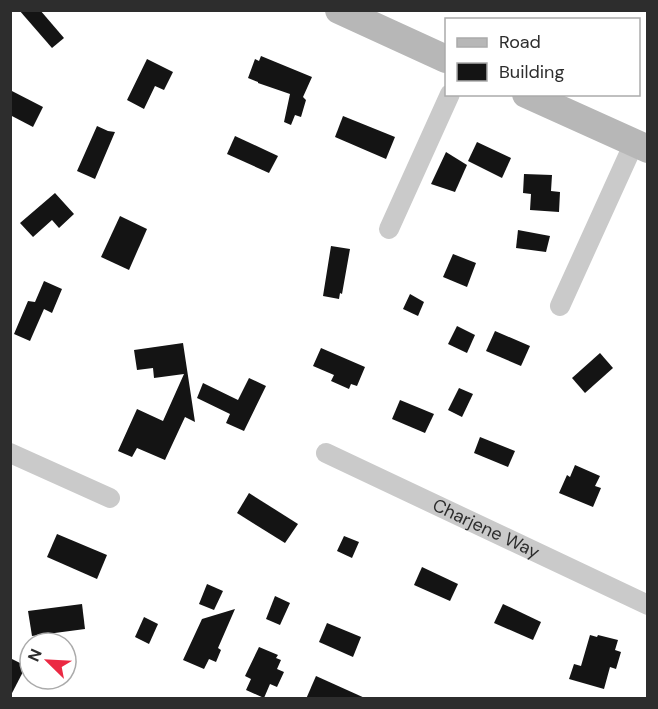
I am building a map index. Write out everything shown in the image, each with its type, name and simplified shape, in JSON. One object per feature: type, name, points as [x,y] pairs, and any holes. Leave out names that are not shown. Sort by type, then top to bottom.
[{"type":"street","points":[[339,10],[445,58]]},
{"type":"street","points":[[389,229],[449,96]]},
{"type":"street","points":[[530,96],[641,146],[560,306]]},
{"type":"street","points":[[10,453],[110,498]]},
{"type":"street","name":"Charjene Way","points":[[326,453],[648,605]]},
{"type":"building","points":[[19,10],[40,10],[64,38],[52,48]]},
{"type":"building","points":[[261,56],[312,77],[303,97],[306,100],[301,117],[295,115],[291,125],[284,122],[290,94],[248,78],[255,59],[259,61]]},
{"type":"building","points":[[147,59],[173,72],[164,90],[155,86],[144,109],[127,100]]},
{"type":"building","points":[[10,90],[43,107],[33,127],[10,115]]},
{"type":"building","points":[[343,116],[395,137],[386,159],[335,137]]},
{"type":"building","points":[[97,126],[115,132],[95,179],[77,171]]},
{"type":"building","points":[[235,136],[278,156],[269,173],[227,154]]},
{"type":"building","points":[[477,142],[511,158],[502,178],[468,161]]},
{"type":"building","points":[[446,152],[467,165],[455,192],[431,184]]},
{"type":"building","points":[[524,174],[552,175],[551,191],[560,192],[559,212],[530,210],[531,194],[523,193]]},
{"type":"building","points":[[55,193],[74,214],[59,228],[52,220],[33,237],[20,223]]},
{"type":"building","points":[[120,216],[147,229],[129,270],[101,257]]},
{"type":"building","points":[[518,230],[550,236],[546,252],[516,248]]},
{"type":"building","points":[[331,246],[350,249],[342,294],[340,293],[339,299],[323,296]]},
{"type":"building","points":[[453,254],[476,263],[467,287],[443,277]]},
{"type":"building","points":[[44,281],[62,289],[52,313],[44,309],[30,341],[14,334],[28,301],[35,302]]},
{"type":"building","points":[[410,294],[424,302],[418,316],[403,309]]},
{"type":"building","points":[[457,326],[475,335],[467,353],[448,344]]},
{"type":"building","points":[[495,331],[530,346],[521,366],[486,351]]},
{"type":"building","points":[[183,343],[195,422],[185,417],[165,460],[137,448],[132,457],[118,451],[137,409],[163,421],[184,374],[154,378],[153,368],[137,370],[134,350]]},
{"type":"building","points":[[321,348],[365,367],[357,386],[351,384],[349,389],[331,381],[334,375],[313,366]]},
{"type":"building","points":[[600,353],[613,368],[585,393],[572,378]]},
{"type":"building","points":[[249,378],[266,386],[244,431],[226,423],[230,414],[197,398],[203,383],[238,400]]},
{"type":"building","points":[[459,388],[473,394],[462,417],[448,410]]},
{"type":"building","points":[[400,400],[434,414],[425,433],[392,419]]},
{"type":"building","points":[[480,437],[515,451],[508,467],[474,453]]},
{"type":"building","points":[[575,465],[600,476],[595,486],[601,488],[593,507],[559,493],[567,475],[570,477]]},
{"type":"building","points":[[249,493],[298,524],[285,543],[237,513]]},
{"type":"building","points":[[57,534],[107,555],[97,579],[47,557]]},
{"type":"building","points":[[344,536],[359,542],[352,558],[337,551]]},
{"type":"building","points":[[422,567],[458,584],[450,601],[414,585]]},
{"type":"building","points":[[207,584],[223,591],[214,610],[199,604]]},
{"type":"building","points":[[275,596],[290,603],[280,625],[266,619]]},
{"type":"building","points":[[82,604],[85,629],[31,631],[28,611]]},
{"type":"building","points":[[503,604],[541,622],[533,640],[494,623]]},
{"type":"building","points":[[235,609],[218,648],[221,650],[216,662],[209,659],[204,669],[183,660],[202,619]]},
{"type":"building","points":[[144,617],[158,624],[149,644],[135,637]]},
{"type":"building","points":[[327,623],[361,637],[353,657],[319,642]]},
{"type":"building","points":[[590,635],[618,640],[615,650],[621,652],[616,669],[610,667],[604,689],[569,679],[574,664],[581,666]]},
{"type":"building","points":[[259,647],[278,655],[276,658],[281,660],[277,669],[284,672],[277,687],[270,684],[264,698],[246,690],[251,679],[245,676]]},
{"type":"building","points":[[10,658],[18,662],[18,682],[10,697]]},
{"type":"building","points":[[316,676],[367,699],[306,699]]}]
